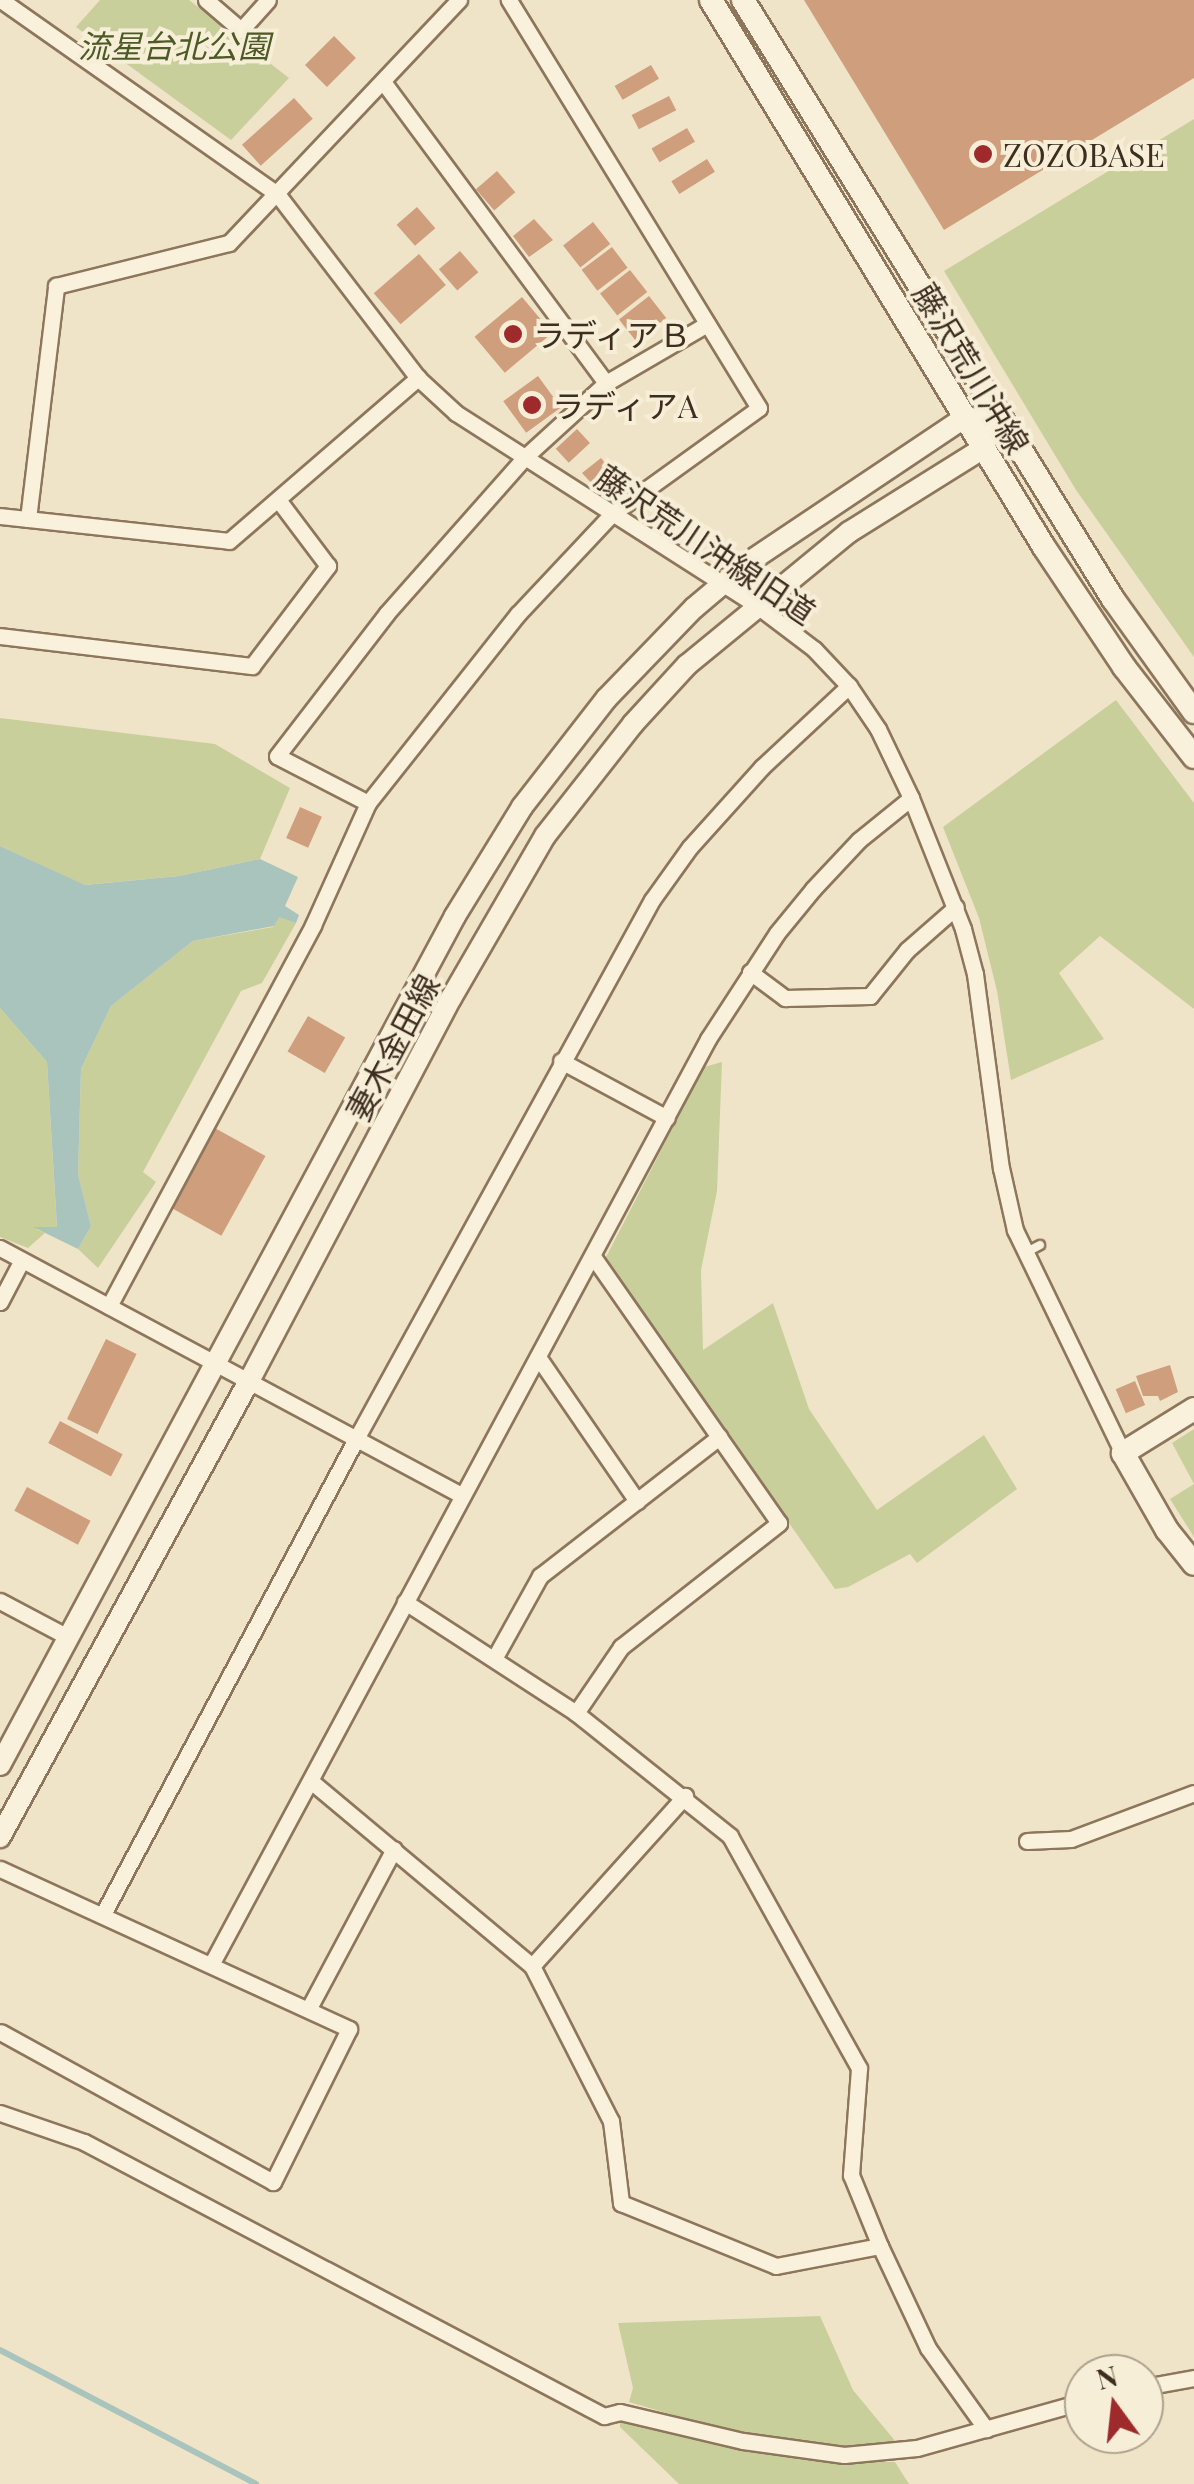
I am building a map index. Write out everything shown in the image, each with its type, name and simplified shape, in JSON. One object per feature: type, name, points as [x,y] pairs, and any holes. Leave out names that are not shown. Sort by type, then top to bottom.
[{"type":"main road","name":"藤沢荒川沖線","points":[[712,0],[982,449],[1124,668],[1194,757]]},
{"type":"main road","name":"藤沢荒川沖線","points":[[743,0],[1112,599],[1194,712]]},
{"type":"main road","points":[[1194,1410],[1123,1453],[1158,1516],[1194,1564]]},
{"type":"street","name":"藤沢荒川沖線旧道","points":[[0,0],[278,195],[418,378],[456,414],[756,604],[814,648],[850,686],[878,729],[956,907],[976,974],[1001,1168],[1024,1253],[1123,1453]]},
{"type":"street","points":[[206,0],[241,30],[268,0]]},
{"type":"street","points":[[28,519],[56,286],[229,242],[384,83],[458,0]]},
{"type":"street","points":[[108,1306],[313,926],[368,803],[518,614],[612,514],[759,408],[510,0]]},
{"type":"street","points":[[384,83],[606,383]]},
{"type":"street","points":[[368,803],[277,756],[387,612],[525,458],[606,383],[707,324]]},
{"type":"street","points":[[0,516],[229,540],[418,378]]},
{"type":"street","points":[[963,419],[998,418],[982,449]]},
{"type":"street","name":"妻木金田線","points":[[0,1765],[455,916],[522,807],[606,700],[723,583],[820,511],[963,419]]},
{"type":"street","name":"妻木金田線","points":[[0,1837],[249,1381],[451,998],[545,836],[632,724],[688,664],[756,604],[850,532],[982,449]]},
{"type":"street","points":[[0,636],[252,666],[328,566],[279,501]]},
{"type":"street","points":[[103,1914],[356,1438],[652,900],[690,847],[762,767],[850,686]]},
{"type":"street","points":[[212,1963],[708,1039],[750,972],[813,889],[859,840],[911,798]]},
{"type":"street","points":[[750,972],[784,998],[870,996],[907,950],[956,907]]},
{"type":"street","points":[[561,1061],[667,1118]]},
{"type":"street","points":[[0,1248],[462,1495]]},
{"type":"street","points":[[576,1713],[621,1647],[779,1523],[593,1256]]},
{"type":"street","points":[[0,1302],[22,1260]]},
{"type":"street","points":[[538,1358],[637,1502]]},
{"type":"street","points":[[495,1657],[540,1576],[719,1437]]},
{"type":"street","points":[[0,1601],[68,1637]]},
{"type":"street","points":[[406,1602],[576,1713],[730,1836],[859,2068],[851,2174],[928,2348],[986,2429]]},
{"type":"street","points":[[312,1782],[532,1966],[612,2121],[620,2204],[776,2266],[880,2246]]},
{"type":"street","points":[[1027,1841],[1072,1839],[1194,1793]]},
{"type":"street","points":[[532,1966],[684,1796]]},
{"type":"street","points":[[309,2008],[394,1849]]},
{"type":"street","points":[[0,1869],[349,2028],[273,2182],[0,2032]]},
{"type":"street","points":[[0,2114],[84,2142],[604,2416],[620,2412],[742,2441],[844,2456],[917,2448],[1064,2407]]},
{"type":"street","points":[[1164,2383],[1194,2378]]},
{"type":"lane","points":[[1024,1253],[1040,1245]]},
{"type":"green space","name":"流星台北公園","points":[[100,0],[189,0],[289,78],[231,140],[76,27]]},
{"type":"green space","points":[[1194,119],[1194,657],[1076,490],[944,271]]},
{"type":"green space","points":[[1116,700],[1194,803],[1194,1009],[1100,936],[1059,973],[1104,1039],[1011,1080],[997,991],[979,918],[943,827]]},
{"type":"green space","points":[[0,718],[215,744],[290,788],[260,859],[179,876],[84,885],[0,846]]},
{"type":"green space","points":[[278,916],[296,923],[262,983],[241,991],[143,1172],[156,1182],[98,1268],[78,1249],[91,1226],[78,1174],[81,1069],[111,1006],[193,941],[273,927]]},
{"type":"green space","points":[[0,1008],[47,1062],[57,1228],[36,1229],[45,1233],[28,1248],[0,1237]]},
{"type":"green space","points":[[722,1062],[717,1191],[701,1270],[703,1350],[773,1303],[809,1409],[877,1510],[984,1435],[1017,1489],[917,1563],[910,1554],[848,1587],[835,1589],[605,1259],[704,1067]]},
{"type":"green space","points":[[1194,1429],[1194,1484],[1172,1443]]},
{"type":"green space","points":[[1194,1484],[1194,1537],[1170,1499]]},
{"type":"green space","points":[[820,2316],[853,2390],[896,2442],[843,2446],[755,2439],[629,2402],[633,2388],[618,2323]]},
{"type":"green space","points":[[620,2420],[843,2462],[895,2462],[909,2484],[679,2484],[620,2427]]},
{"type":"water","points":[[0,846],[85,885],[179,876],[260,859],[298,877],[285,906],[299,915],[296,923],[279,917],[274,926],[193,941],[111,1006],[81,1069],[78,1174],[91,1226],[78,1249],[33,1227],[57,1227],[47,1062],[0,1008]]},
{"type":"building","name":"ZOZOBASE","points":[[804,0],[1194,0],[1194,78],[944,230]]},
{"type":"building","points":[[334,36],[356,58],[327,87],[305,65]]},
{"type":"building","points":[[651,65],[659,79],[623,100],[615,86]]},
{"type":"building","points":[[669,96],[676,110],[639,129],[632,115]]},
{"type":"building","points":[[294,98],[313,119],[261,166],[242,145]]},
{"type":"building","points":[[687,128],[695,142],[659,162],[651,148]]},
{"type":"building","points":[[707,159],[715,172],[679,194],[671,181]]},
{"type":"building","points":[[497,171],[515,192],[494,211],[476,189]]},
{"type":"building","points":[[417,207],[435,228],[415,246],[397,225]]},
{"type":"building","points":[[534,219],[553,240],[529,257],[513,236]]},
{"type":"building","points":[[593,222],[610,244],[580,267],[563,245]]},
{"type":"building","points":[[612,247],[628,268],[597,291],[582,270]]},
{"type":"building","points":[[460,251],[478,272],[457,291],[439,269]]},
{"type":"building","points":[[419,254],[446,285],[401,324],[374,293]]},
{"type":"building","points":[[630,270],[647,292],[617,315],[600,293]]},
{"type":"building","points":[[649,296],[666,318],[636,341],[619,319]]},
{"type":"building","name":"ラディアＢ","points":[[522,297],[552,333],[505,373],[475,337]]},
{"type":"building","name":"ラディアA","points":[[538,376],[561,408],[526,433],[503,401]]},
{"type":"building","points":[[577,429],[590,443],[569,463],[556,449]]},
{"type":"building","points":[[601,458],[618,479],[611,485],[604,477],[594,486],[582,473]]},
{"type":"building","points":[[300,807],[322,817],[308,848],[286,838]]},
{"type":"building","points":[[308,1016],[345,1038],[325,1073],[288,1052]]},
{"type":"building","points":[[213,1127],[265,1156],[221,1236],[169,1207]]},
{"type":"building","points":[[106,1339],[137,1354],[98,1434],[67,1419]]},
{"type":"building","points":[[1170,1365],[1178,1392],[1160,1401],[1158,1396],[1143,1396],[1136,1376]]},
{"type":"building","points":[[1135,1381],[1145,1405],[1126,1413],[1116,1389]]},
{"type":"building","points":[[60,1421],[123,1454],[111,1476],[48,1443]]},
{"type":"building","points":[[27,1487],[91,1521],[78,1545],[14,1511]]},
{"type":"waterway","points":[[0,2350],[256,2484]]},
{"type":"place","name":"ZOZOBASE","points":[[983,154]]},
{"type":"place","name":"ラディアＢ","points":[[513,334]]},
{"type":"place","name":"ラディアA","points":[[532,405]]}]
